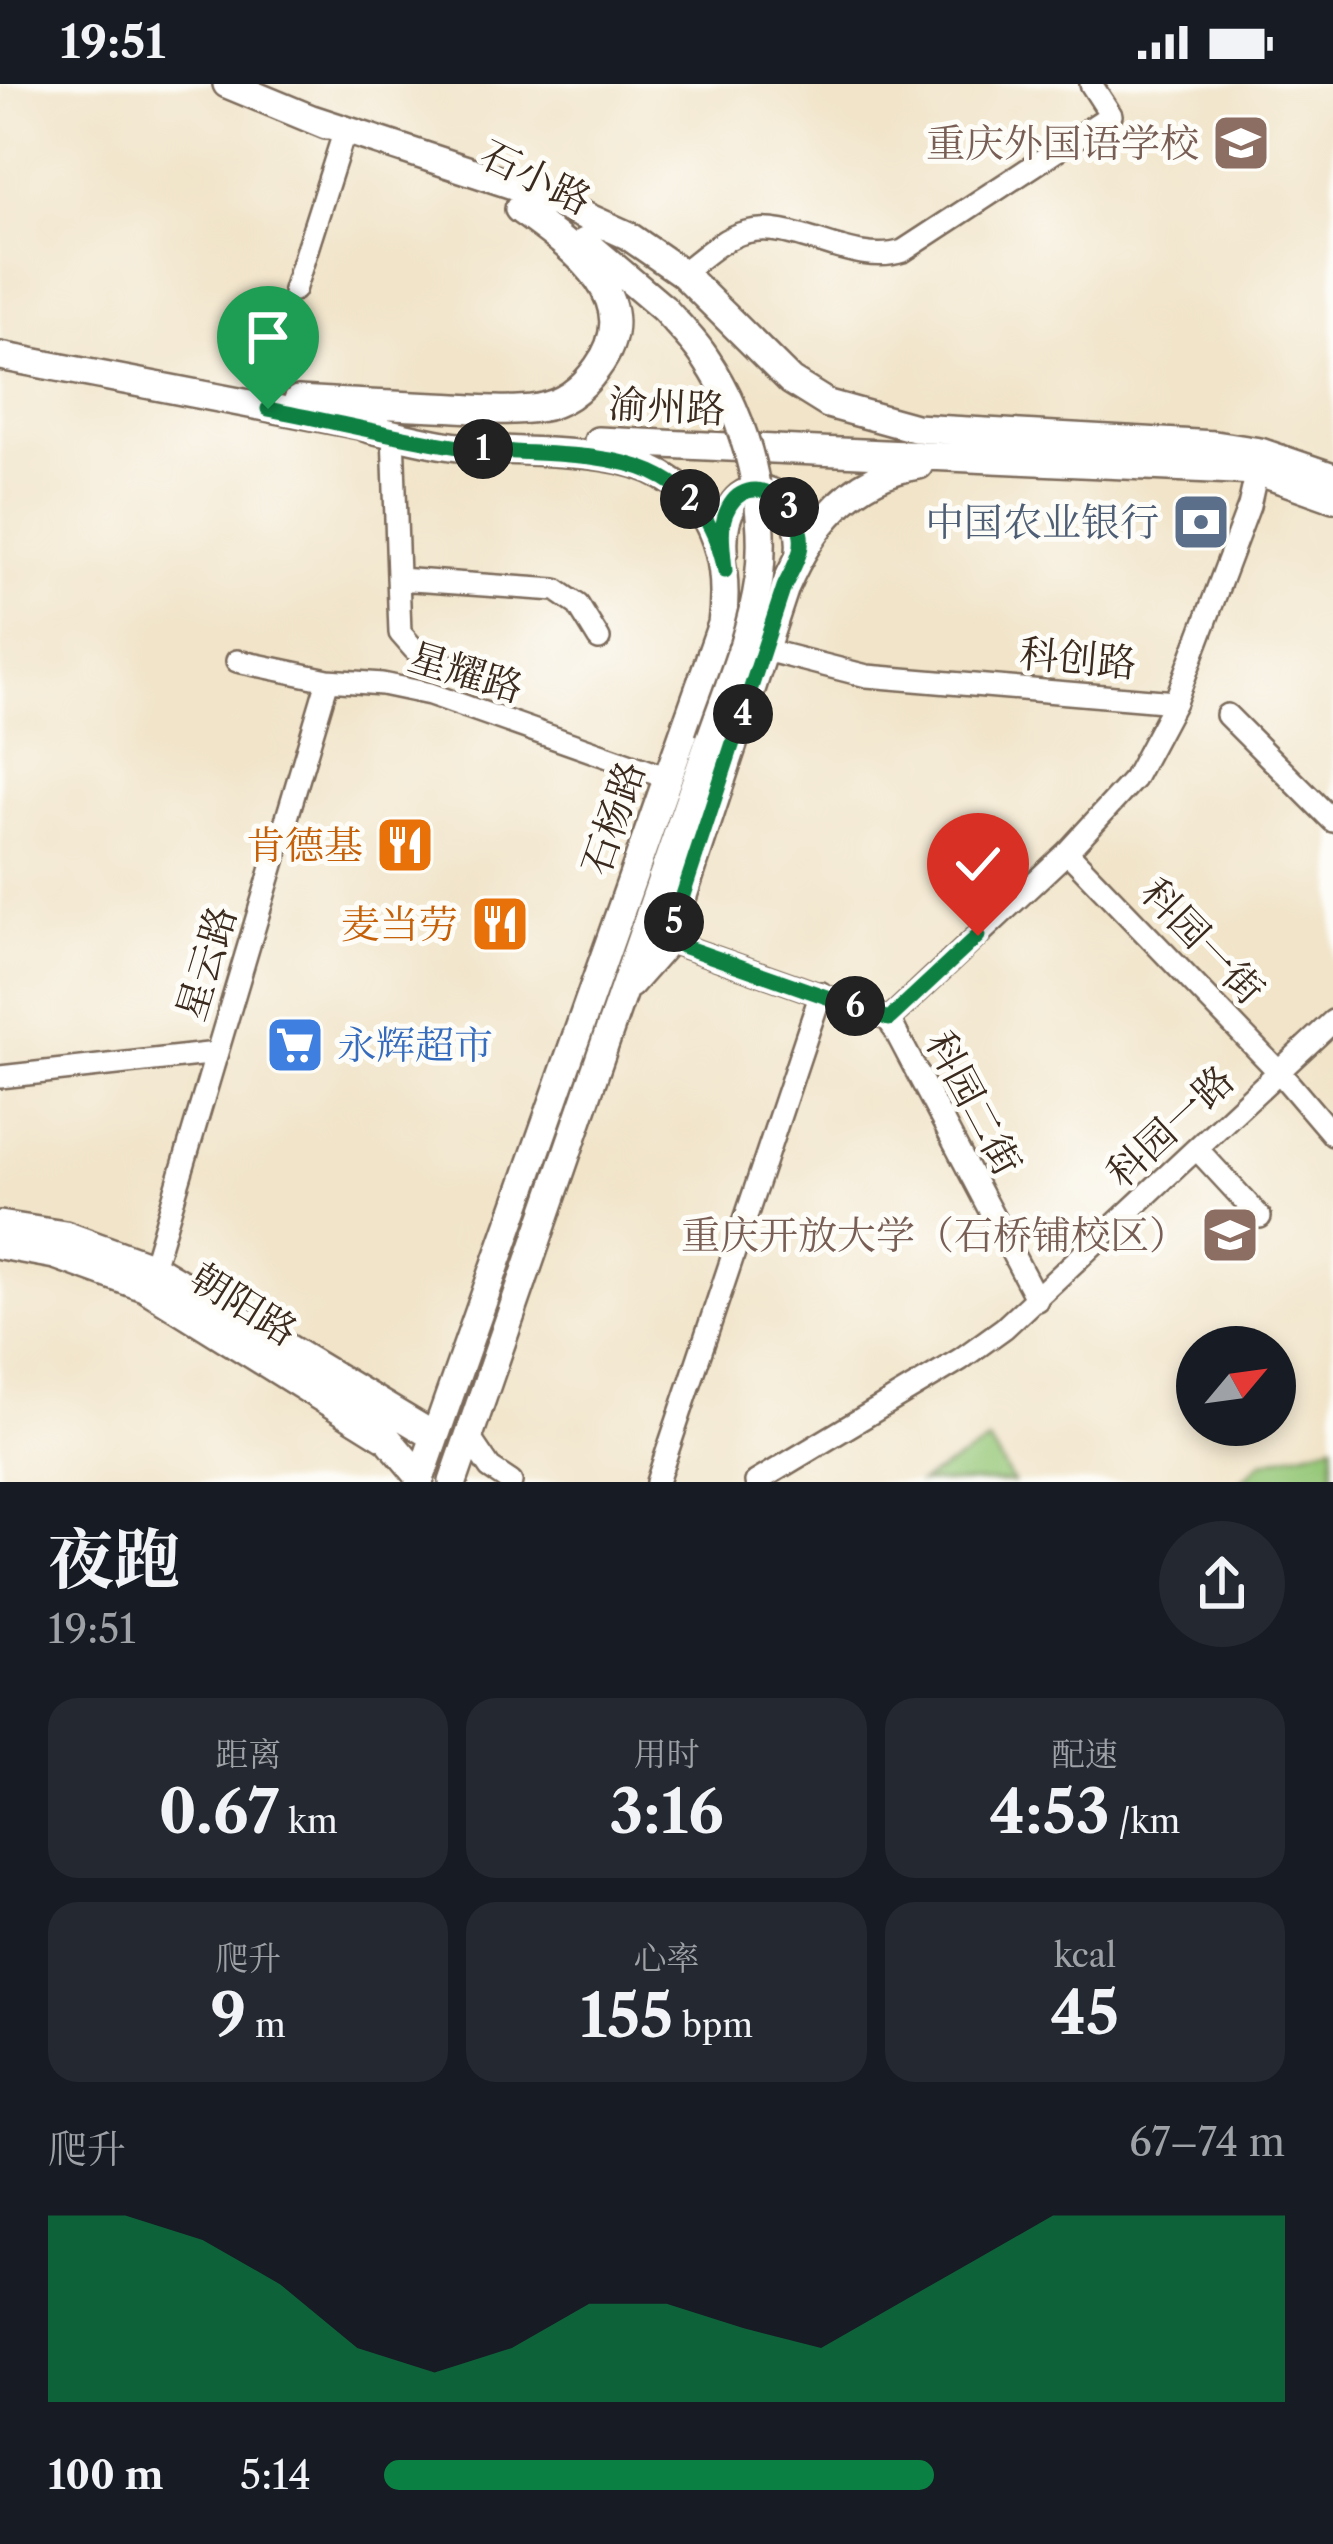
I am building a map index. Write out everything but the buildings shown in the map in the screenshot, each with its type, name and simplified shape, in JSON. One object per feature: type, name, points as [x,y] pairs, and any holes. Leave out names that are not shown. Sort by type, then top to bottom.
[{"type":"main road","name":"石小路","points":[[227,84],[584,241],[664,310],[705,356],[732,405],[762,526],[758,582],[746,636],[710,740]]},
{"type":"main road","name":"渝州路","points":[[312,119],[525,189],[627,235],[682,273],[791,381],[828,404],[915,428],[1215,445],[1260,452],[1333,477]]},
{"type":"main road","points":[[169,390],[495,410],[540,408],[563,400],[581,387],[607,354],[611,310],[592,267],[519,209]]},
{"type":"main road","name":"渝州路","points":[[0,352],[48,366],[380,431],[1257,471],[1333,498]]},
{"type":"main road","name":"石杨路","points":[[380,431],[461,447],[604,456],[644,467],[698,507],[711,525],[725,571],[722,624],[420,1480]]},
{"type":"main road","points":[[619,995],[668,941],[800,552],[839,502],[867,482],[904,467],[965,459]]},
{"type":"main road","points":[[725,571],[727,511],[748,492],[770,491],[788,505],[799,524],[800,552]]},
{"type":"main road","name":"石杨路","points":[[453,1482],[710,740]]},
{"type":"main road","name":"朝阳路","points":[[0,1225],[65,1235],[153,1268],[341,1396],[388,1439],[420,1480]]},
{"type":"main road","name":"朝阳路","points":[[0,1245],[55,1255],[144,1287],[341,1396],[434,1436]]},
{"type":"street","points":[[682,273],[728,239],[757,230],[874,255],[903,250],[1111,115],[1091,84]]},
{"type":"street","points":[[294,290],[344,133]]},
{"type":"street","points":[[380,431],[400,632],[414,650],[452,668]]},
{"type":"street","points":[[1175,702],[1250,506],[1257,471]]},
{"type":"street","points":[[398,579],[556,590],[578,605],[599,639]]},
{"type":"street","name":"科创路","points":[[765,650],[867,676],[1175,702],[1134,778],[1067,852],[889,1019]]},
{"type":"street","name":"星耀路","points":[[237,661],[430,694],[668,778]]},
{"type":"street","name":"星云路","points":[[153,1268],[328,680]]},
{"type":"street","points":[[1227,715],[1333,821]]},
{"type":"street","name":"科园一街","points":[[1067,852],[1280,1073],[1333,1135]]},
{"type":"street","name":"科园二街","points":[[668,941],[889,1019],[1037,1300]]},
{"type":"street","points":[[657,1482],[821,994]]},
{"type":"street","name":"科园一路","points":[[756,1482],[961,1359],[1037,1300],[1333,1021]]},
{"type":"street","points":[[0,1077],[217,1053]]},
{"type":"street","points":[[1196,1149],[1260,1217]]},
{"type":"street","points":[[469,1437],[490,1468],[512,1482]]},
{"type":"green space","points":[[989,1442],[1013,1482],[920,1482]]},
{"type":"green space","points":[[1333,1444],[1333,1482],[1240,1482],[1262,1462]]},
{"type":"place","name":"重庆外国语学校","points":[[1241,143]]},
{"type":"place","name":"中国农业银行","points":[[1201,522]]},
{"type":"place","name":"肯德基","points":[[405,845]]},
{"type":"place","name":"麦当劳","points":[[500,924]]},
{"type":"place","name":"永辉超市","points":[[295,1045]]},
{"type":"place","name":"重庆开放大学（石桥铺校区）","points":[[1230,1235]]},
{"type":"route","points":[[268,409],[461,447],[604,456],[644,467],[698,507],[711,525],[725,571],[724,522],[731,504],[760,490],[780,497],[799,524],[800,552],[784,587],[668,941],[889,1019],[978,936]]}]
